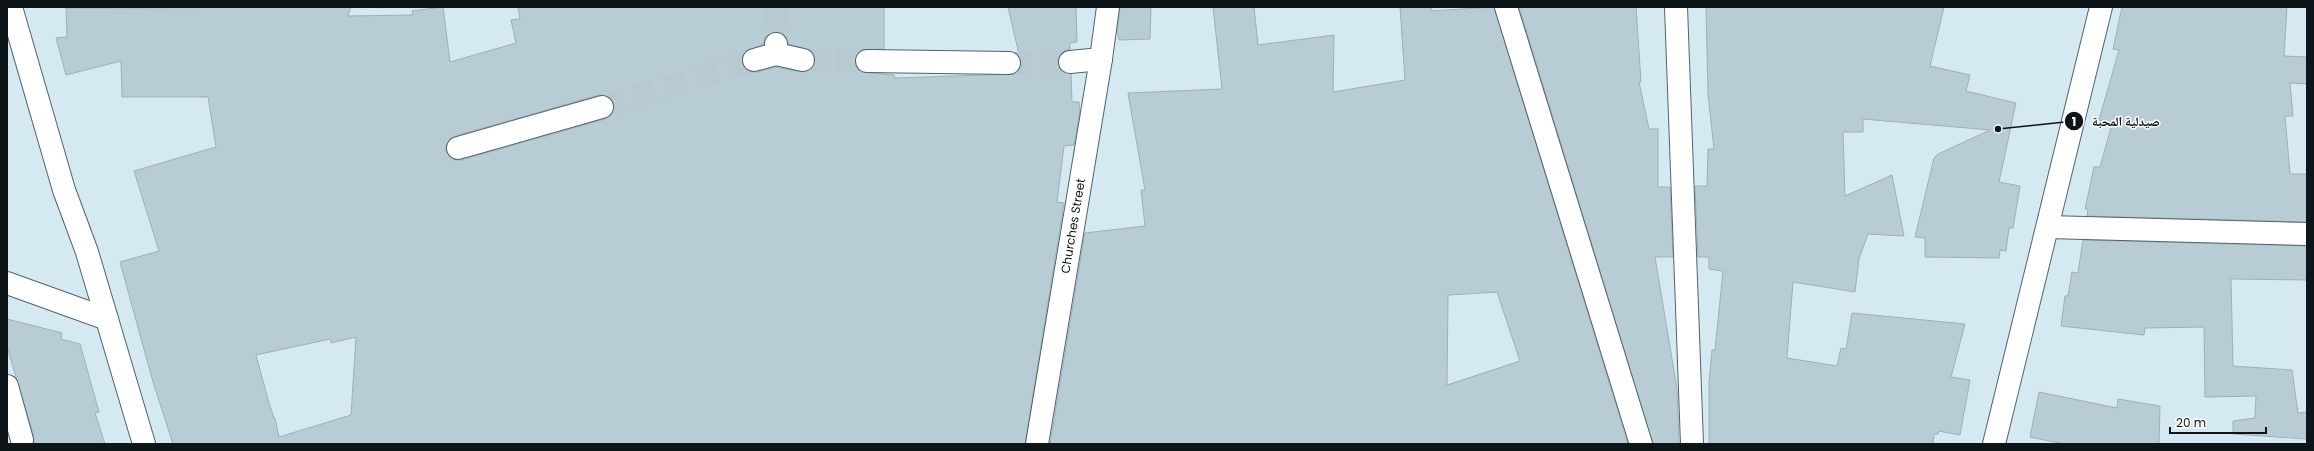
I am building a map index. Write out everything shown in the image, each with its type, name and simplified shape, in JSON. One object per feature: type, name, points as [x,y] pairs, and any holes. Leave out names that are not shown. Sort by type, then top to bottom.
[{"type":"street","points":[[11,7],[64,190],[87,252],[144,444]]},
{"type":"street","name":"Churches Street","points":[[1037,444],[1102,59],[1108,7]]},
{"type":"street","points":[[1506,7],[1641,444]]},
{"type":"street","points":[[1676,7],[1692,444]]},
{"type":"street","points":[[1994,444],[2101,7]]},
{"type":"street","points":[[754,60],[776,49],[803,60]]},
{"type":"street","points":[[1070,62],[1102,59]]},
{"type":"street","points":[[867,61],[1009,63]]},
{"type":"street","points":[[458,148],[602,107]]},
{"type":"street","points":[[2048,227],[2307,234]]},
{"type":"street","points":[[7,283],[106,319]]},
{"type":"street","points":[[7,386],[22,440]]},
{"type":"building","points":[[351,7],[348,16],[413,15],[412,11],[443,7],[450,62],[516,43],[511,20],[520,19],[518,7],[884,7],[884,49],[861,50],[856,55],[855,61],[856,67],[861,72],[894,75],[895,78],[1015,74],[1020,69],[1021,63],[1008,7],[1076,7],[1077,42],[1070,43],[1070,49],[1062,52],[1058,63],[1060,70],[1071,74],[1072,102],[1079,102],[1080,111],[1074,145],[1064,146],[1057,202],[1064,203],[1025,444],[173,444],[153,382],[120,262],[159,251],[134,171],[216,147],[208,97],[122,97],[121,61],[66,75],[56,38],[67,37],[66,8]],"holes":[[[776,32],[783,33],[788,44],[812,51],[815,62],[812,69],[801,72],[776,67],[757,72],[750,72],[745,69],[742,57],[745,52],[764,44],[765,37]],[[599,95],[610,98],[614,104],[611,115],[605,119],[461,160],[455,160],[446,152],[446,145],[455,136]],[[356,337],[351,415],[279,437],[275,418],[269,403],[256,355],[330,339],[331,343]]]},
{"type":"building","points":[[1120,7],[1151,7],[1150,39],[1119,40],[1117,31]]},
{"type":"building","points":[[1213,7],[1254,7],[1258,45],[1334,35],[1333,92],[1405,80],[1400,7],[1431,7],[1432,11],[1494,7],[1628,444],[1050,444],[1085,233],[1145,226],[1141,190],[1145,190],[1128,93],[1222,89]],"holes":[[[1497,292],[1520,361],[1447,385],[1448,295]]]},
{"type":"building","points":[[1519,7],[1636,7],[1641,82],[1639,82],[1649,129],[1658,129],[1658,187],[1670,187],[1673,257],[1655,257],[1677,389],[1679,444],[1653,444]]},
{"type":"building","points":[[1706,7],[1944,7],[1930,66],[1970,75],[1966,91],[2016,103],[1999,182],[2020,186],[2013,228],[2009,228],[2006,251],[2000,250],[1999,258],[1925,257],[1925,238],[1915,237],[1934,158],[1938,154],[1990,130],[1863,119],[1863,132],[1843,132],[1845,196],[1892,175],[1904,236],[1868,234],[1859,259],[1855,292],[1793,282],[1787,358],[1837,366],[1841,348],[1846,349],[1852,313],[1965,324],[1951,377],[1970,380],[1960,435],[1939,431],[1938,434],[1934,434],[1933,444],[1709,444],[1709,382],[1712,350],[1715,350],[1723,271],[1709,269],[1709,257],[1698,257],[1695,186],[1707,186],[1708,149],[1714,149],[1708,94]]},
{"type":"building","points":[[2122,7],[2287,7],[2284,56],[2307,57],[2307,84],[2290,83],[2293,116],[2285,116],[2290,174],[2307,174],[2307,222],[2087,216],[2088,209],[2085,209],[2094,167],[2100,167],[2112,124],[2099,120],[2119,50],[2113,49]]},
{"type":"building","points":[[2083,240],[2307,246],[2307,280],[2231,279],[2233,366],[2292,370],[2298,413],[2307,412],[2307,439],[2233,434],[2233,421],[2255,418],[2256,396],[2205,397],[2204,327],[2145,328],[2144,335],[2061,326],[2065,296],[2068,296],[2072,272],[2078,273]]},
{"type":"building","points":[[7,319],[62,333],[61,339],[80,344],[99,412],[95,413],[105,444],[34,444],[34,437],[7,347]]},
{"type":"building","points":[[2039,392],[2117,408],[2118,399],[2160,406],[2159,444],[2064,444],[2030,437]]},
{"type":"tunnel","points":[[776,7],[776,44]]},
{"type":"tunnel","points":[[602,107],[754,60]]},
{"type":"tunnel","points":[[803,60],[867,61]]},
{"type":"tunnel","points":[[1009,63],[1070,62]]},
{"type":"place","name":"صيدلية المحبة","points":[[1998,129]]}]
